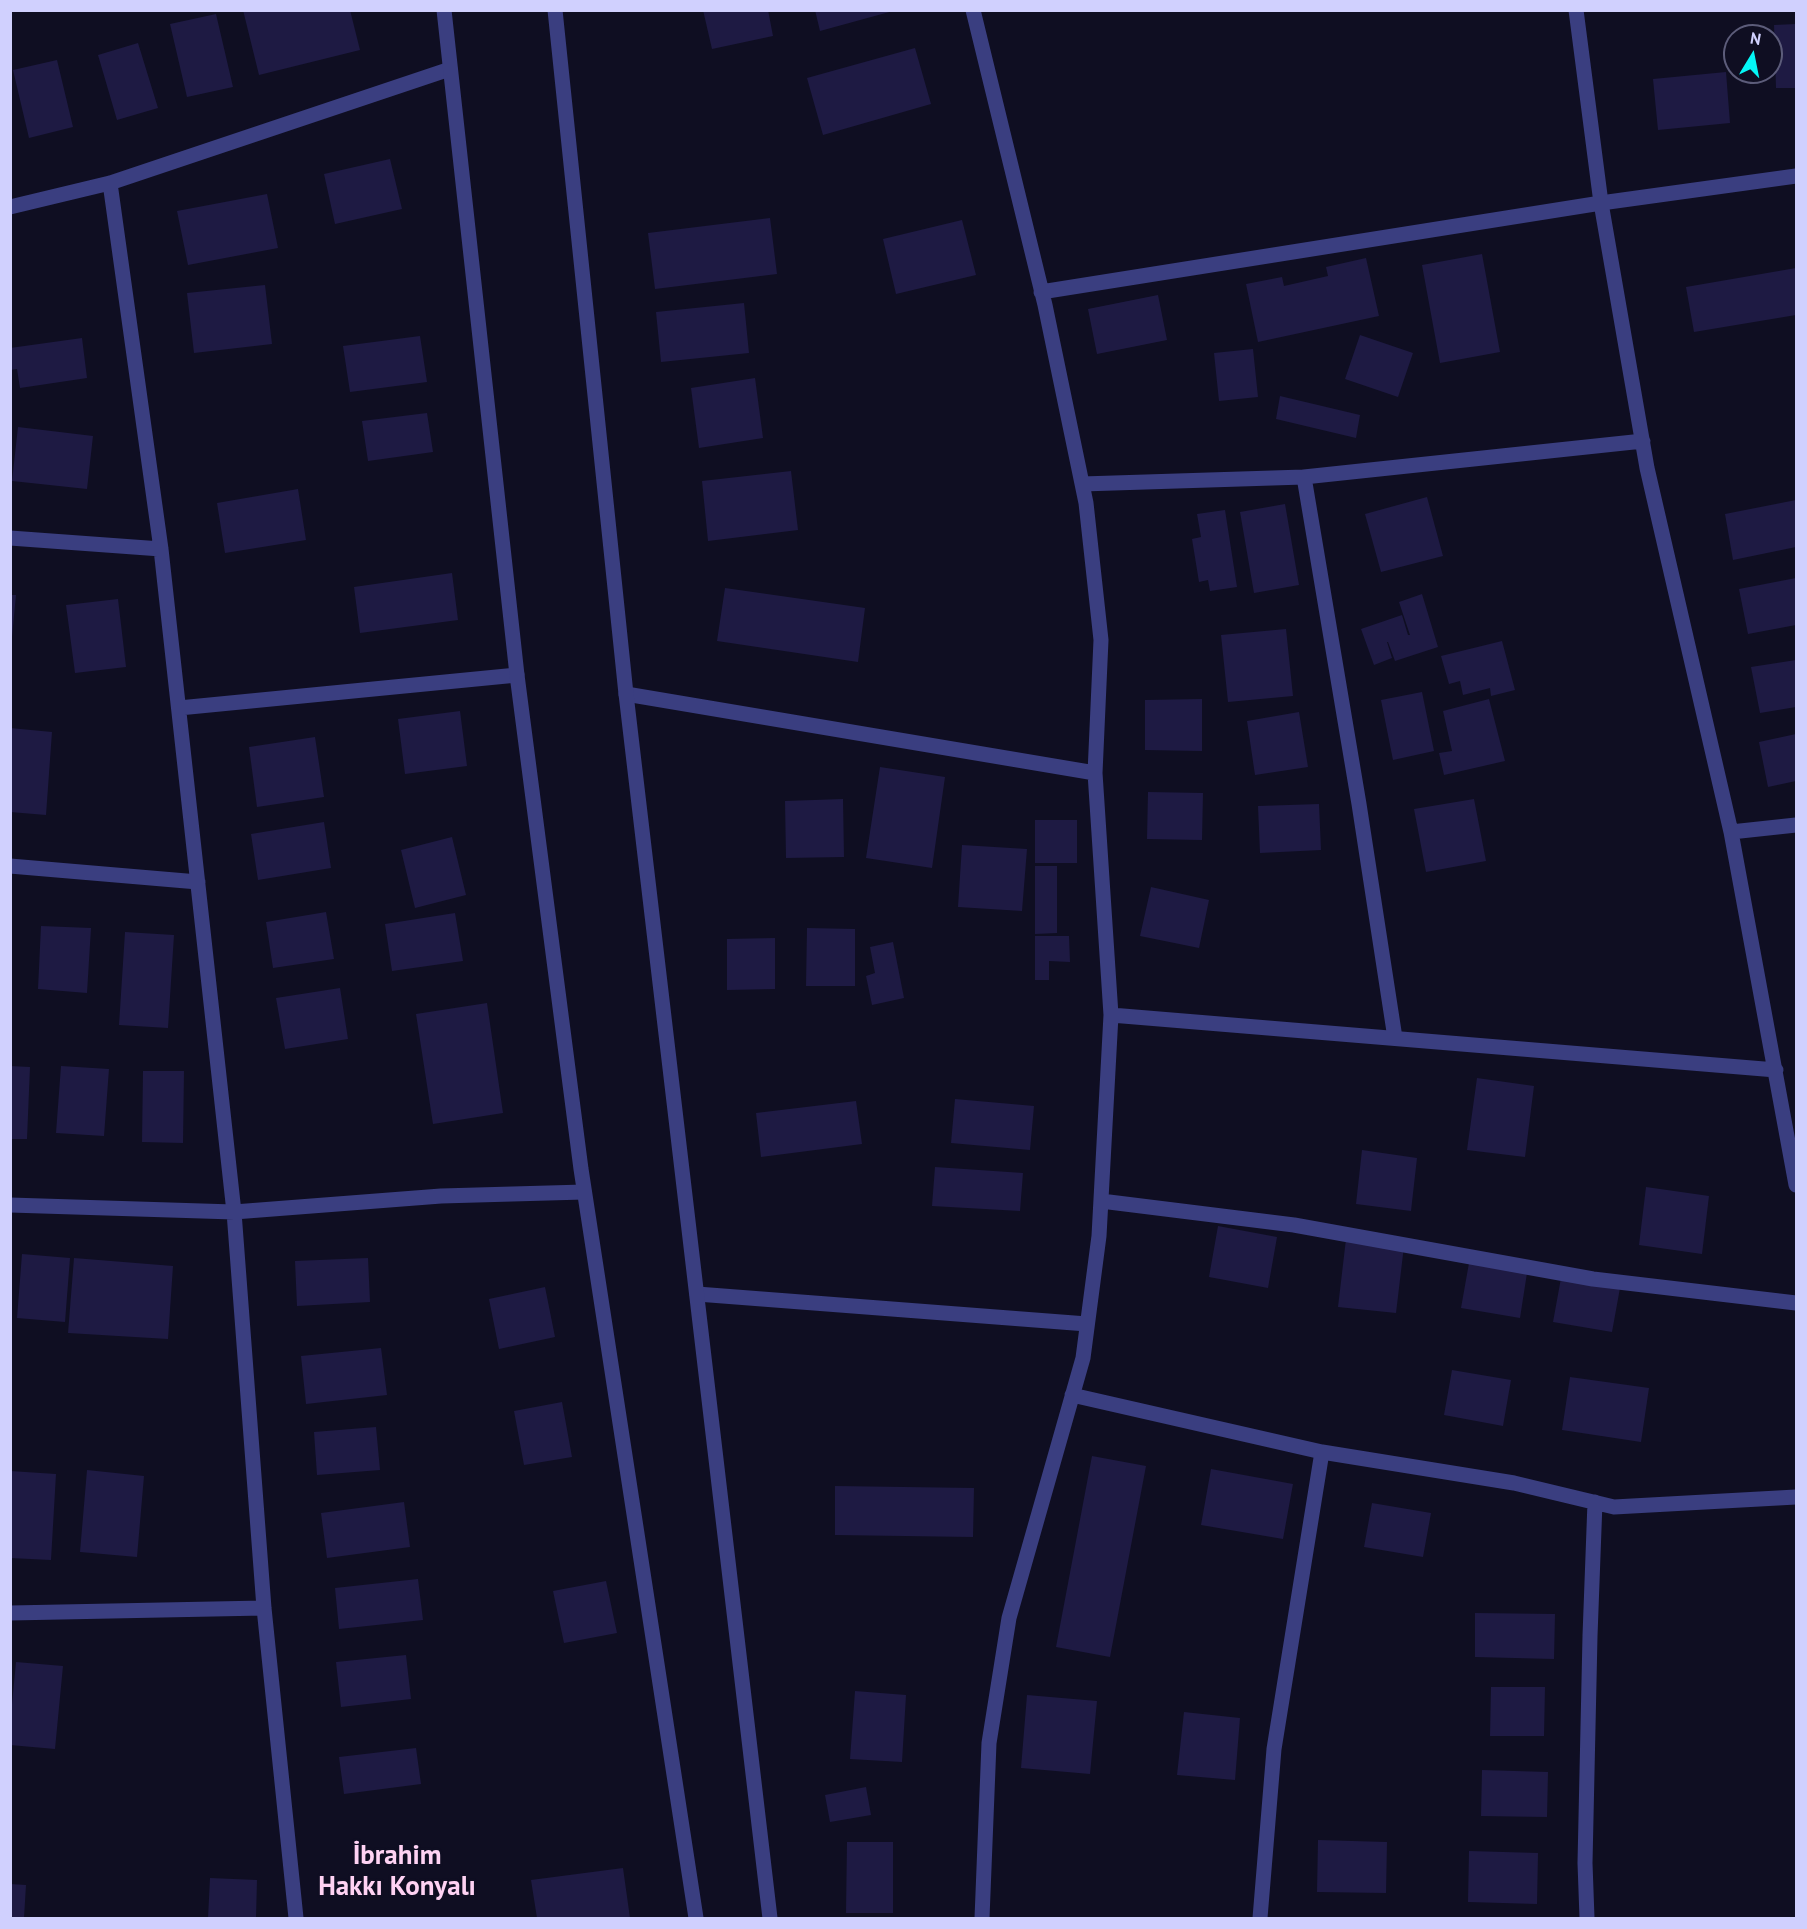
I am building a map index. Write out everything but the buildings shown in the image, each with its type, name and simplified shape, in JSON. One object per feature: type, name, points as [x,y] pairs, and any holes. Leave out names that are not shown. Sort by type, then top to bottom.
[{"type":"street","points":[[444,10],[517,675],[584,1192],[696,1918]]},
{"type":"street","points":[[555,10],[626,694],[770,1918]]},
{"type":"street","points":[[973,10],[1041,292],[1086,503],[1101,640],[1095,773],[1111,1015],[1099,1236],[1088,1324],[1083,1358],[1009,1618],[989,1743],[982,1918]]},
{"type":"street","points":[[1576,10],[1601,203],[1650,479],[1731,832],[1797,1185]]},
{"type":"street","points":[[10,207],[110,183],[450,69]]},
{"type":"street","points":[[1041,292],[1601,203],[1797,176]]},
{"type":"street","points":[[110,183],[161,549],[234,1212],[264,1608],[296,1918]]},
{"type":"street","points":[[1082,484],[1304,477],[1643,441]]},
{"type":"street","points":[[1304,477],[1359,804],[1395,1038]]},
{"type":"street","points":[[10,538],[161,549]]},
{"type":"street","points":[[179,708],[517,675]]},
{"type":"street","points":[[626,694],[1095,773]]},
{"type":"street","points":[[1731,832],[1797,825]]},
{"type":"street","points":[[10,866],[198,882]]},
{"type":"street","points":[[1111,1015],[1776,1070]]},
{"type":"street","points":[[10,1204],[234,1212],[441,1196],[584,1192]]},
{"type":"street","points":[[1101,1201],[1294,1225],[1593,1279],[1797,1303]]},
{"type":"street","points":[[697,1294],[1088,1324]]},
{"type":"street","points":[[1072,1395],[1322,1452],[1514,1483],[1614,1507],[1797,1497]]},
{"type":"street","points":[[1260,1918],[1274,1749],[1322,1452]]},
{"type":"street","points":[[1587,1918],[1585,1863],[1594,1502]]},
{"type":"street","points":[[10,1613],[264,1608]]},
{"type":"district","name":"İbrahim Hakkı Konyalı","points":[[397,1872]]}]
